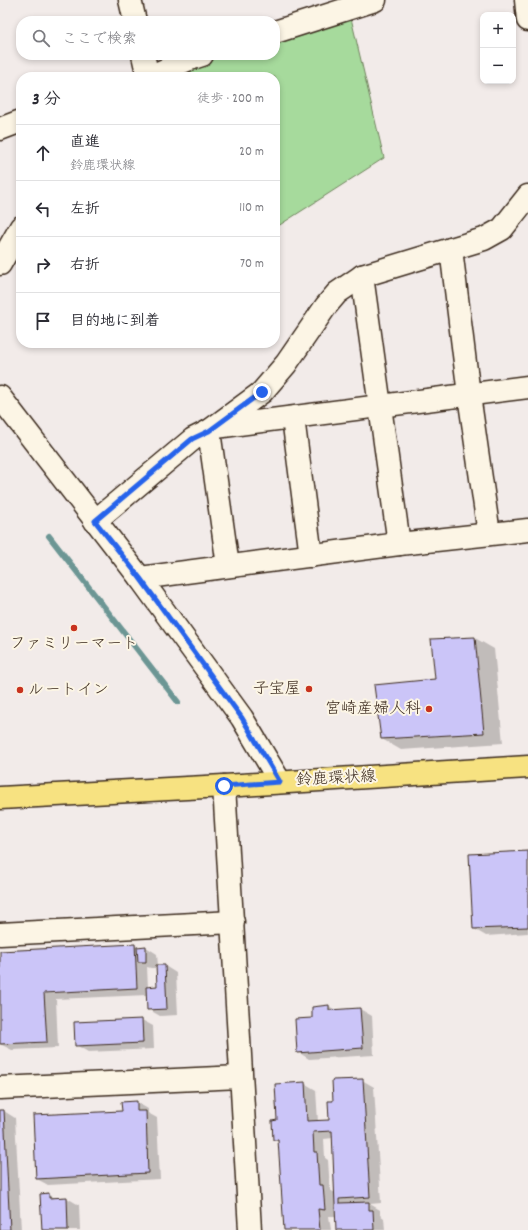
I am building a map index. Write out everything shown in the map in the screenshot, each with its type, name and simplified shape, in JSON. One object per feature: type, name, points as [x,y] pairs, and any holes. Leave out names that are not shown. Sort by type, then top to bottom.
[{"type":"main road","name":"鈴鹿環状線","points":[[0,798],[528,767]]},
{"type":"street","points":[[130,0],[134,16]]},
{"type":"street","points":[[280,30],[375,0]]},
{"type":"street","points":[[526,0],[528,20]]},
{"type":"street","points":[[144,60],[148,72]]},
{"type":"street","points":[[160,72],[187,60]]},
{"type":"street","points":[[0,129],[16,123]]},
{"type":"street","points":[[95,521],[192,439],[211,429],[262,392],[286,364],[337,293],[362,276],[484,239],[502,229],[528,196]]},
{"type":"street","points":[[0,264],[16,236]]},
{"type":"street","points":[[451,249],[469,395],[489,534]]},
{"type":"street","points":[[362,276],[399,544]]},
{"type":"street","points":[[211,429],[528,387]]},
{"type":"street","points":[[0,397],[140,578],[242,718],[280,782]]},
{"type":"street","points":[[293,418],[311,556]]},
{"type":"street","points":[[211,429],[228,566]]},
{"type":"street","points":[[140,578],[399,544],[528,530]]},
{"type":"street","points":[[224,786],[250,1230]]},
{"type":"street","points":[[0,934],[233,922]]},
{"type":"street","points":[[0,1088],[240,1077]]},
{"type":"green space","points":[[351,18],[384,158],[280,225],[280,72],[180,72],[210,60],[280,60],[280,38]]},
{"type":"building","name":"宮崎産婦人科","points":[[475,637],[484,733],[381,739],[374,685],[435,679],[431,639]]},
{"type":"building","points":[[528,851],[528,927],[473,929],[469,854]]},
{"type":"building","points":[[135,944],[137,988],[44,993],[47,1042],[0,1044],[0,951]]},
{"type":"building","points":[[146,946],[146,962],[138,962],[137,947]]},
{"type":"building","points":[[156,965],[165,965],[167,1009],[147,1010],[146,987],[157,986]]},
{"type":"building","points":[[329,1005],[329,1010],[360,1008],[363,1048],[297,1053],[295,1019],[312,1018],[312,1007]]},
{"type":"building","points":[[142,1019],[143,1043],[75,1046],[74,1022]]},
{"type":"building","points":[[363,1079],[370,1197],[339,1199],[339,1203],[369,1202],[369,1210],[373,1210],[374,1230],[336,1230],[332,1131],[313,1132],[314,1152],[317,1152],[319,1185],[323,1185],[325,1210],[318,1209],[320,1230],[284,1230],[278,1140],[273,1140],[272,1121],[277,1120],[275,1084],[305,1082],[307,1121],[329,1120],[328,1101],[333,1101],[332,1080]]},
{"type":"building","points":[[137,1101],[137,1111],[146,1111],[148,1173],[36,1179],[33,1115],[122,1111],[121,1102]]},
{"type":"building","points":[[0,1110],[4,1110],[10,1230],[0,1230]]},
{"type":"building","points":[[49,1193],[49,1198],[67,1197],[68,1230],[42,1230],[40,1194]]},
{"type":"waterway","points":[[49,536],[178,702]]},
{"type":"place","name":"ファミリーマート","points":[[74,628]]},
{"type":"place","name":"子宝屋","points":[[309,689]]},
{"type":"place","name":"ルートイン","points":[[20,690]]},
{"type":"place","name":"宮崎産婦人科","points":[[429,709]]},
{"type":"route","points":[[224,786],[280,782],[242,718],[140,578],[95,521],[192,439],[209,431],[262,392]]}]
